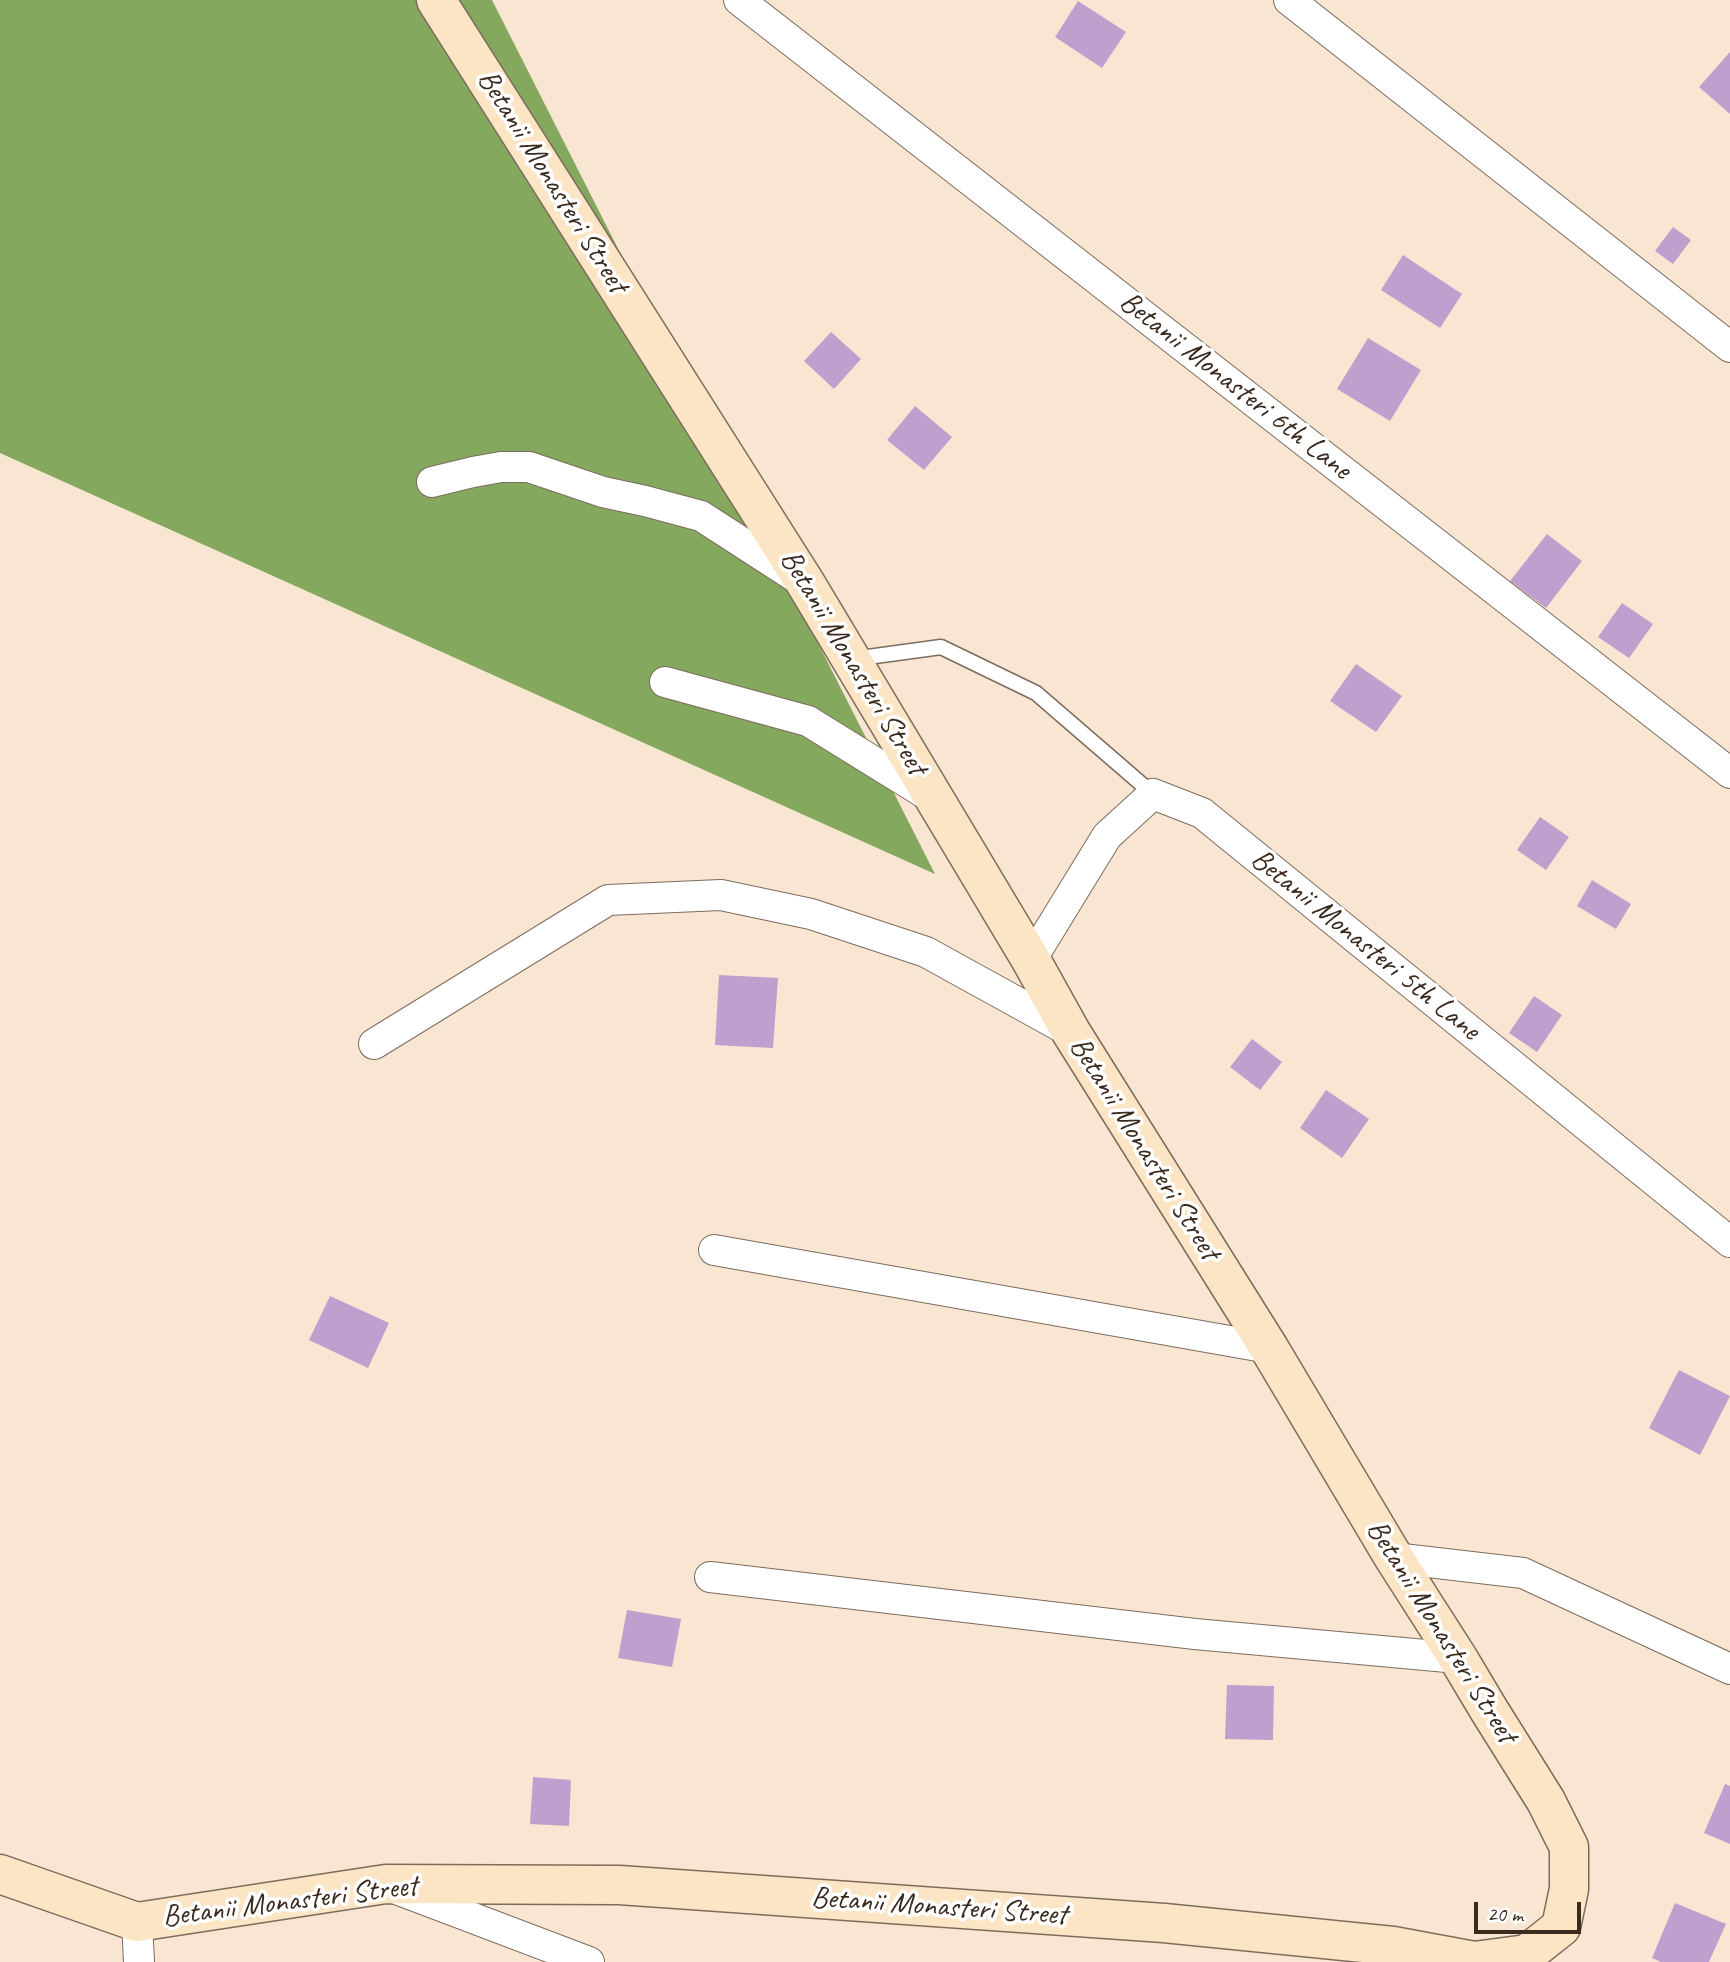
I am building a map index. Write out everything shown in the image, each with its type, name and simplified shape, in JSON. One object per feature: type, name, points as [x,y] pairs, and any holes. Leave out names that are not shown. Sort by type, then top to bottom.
[{"type":"street","name":"Betanii Monasteri Street","points":[[0,1874],[137,1922],[386,1884],[619,1885],[1164,1923],[1393,1946],[1475,1961],[1527,1954],[1561,1927],[1569,1889],[1569,1847],[1546,1801],[1394,1558],[1269,1348],[1071,1032],[1031,960],[806,584],[436,0]]},
{"type":"street","name":"Betanii Monasteri 6th Lane","points":[[739,0],[1730,773]]},
{"type":"street","points":[[1289,0],[1730,347]]},
{"type":"street","points":[[432,482],[473,471],[529,467],[603,492],[645,500],[701,516],[806,584]]},
{"type":"street","points":[[664,682],[808,720],[935,799]]},
{"type":"street","points":[[1031,960],[1107,836],[1153,794]]},
{"type":"street","name":"Betanii Monasteri 5th Lane","points":[[1153,794],[1202,813],[1730,1242]]},
{"type":"street","points":[[374,1044],[608,900],[721,895],[811,914],[926,952],[1071,1032]]},
{"type":"street","points":[[714,1250],[1269,1348]]},
{"type":"street","points":[[1394,1558],[1523,1573],[1730,1669]]},
{"type":"street","points":[[710,1577],[1195,1634],[1458,1658]]},
{"type":"street","points":[[386,1884],[589,1962]]},
{"type":"street","points":[[137,1922],[139,1962]]},
{"type":"lane","points":[[851,659],[941,647],[1036,693],[1153,794]]},
{"type":"green space","points":[[0,0],[492,0],[935,874],[0,453]]},
{"type":"building","points":[[1078,1],[1126,32],[1102,68],[1055,37]]},
{"type":"building","points":[[1730,52],[1730,114],[1699,87]]},
{"type":"building","points":[[1673,227],[1691,240],[1673,264],[1655,251]]},
{"type":"building","points":[[1403,255],[1462,294],[1440,328],[1381,290]]},
{"type":"building","points":[[831,332],[861,359],[834,389],[804,361]]},
{"type":"building","points":[[1368,338],[1421,370],[1390,421],[1337,389]]},
{"type":"building","points":[[915,406],[952,437],[924,470],[887,440]]},
{"type":"building","points":[[1547,534],[1582,561],[1546,608],[1510,581]]},
{"type":"building","points":[[1622,603],[1653,624],[1629,658],[1598,637]]},
{"type":"building","points":[[1356,664],[1402,696],[1376,732],[1330,701]]},
{"type":"building","points":[[1540,817],[1569,837],[1546,870],[1517,850]]},
{"type":"building","points":[[1592,880],[1631,904],[1616,929],[1577,906]]},
{"type":"building","points":[[719,975],[778,978],[773,1048],[715,1045]]},
{"type":"building","points":[[1534,996],[1562,1015],[1537,1052],[1509,1033]]},
{"type":"building","points":[[1252,1039],[1282,1062],[1260,1090],[1230,1067]]},
{"type":"building","points":[[1326,1090],[1369,1119],[1342,1158],[1300,1128]]},
{"type":"building","points":[[330,1296],[389,1323],[368,1368],[309,1340]]},
{"type":"building","points":[[1679,1370],[1730,1396],[1700,1455],[1649,1428]]},
{"type":"building","points":[[627,1610],[681,1619],[672,1667],[618,1658]]},
{"type":"building","points":[[1227,1685],[1274,1686],[1273,1740],[1225,1739]]},
{"type":"building","points":[[533,1777],[571,1780],[569,1826],[530,1824]]},
{"type":"building","points":[[1725,1784],[1730,1786],[1730,1844],[1704,1833]]},
{"type":"building","points":[[1675,1903],[1726,1924],[1709,1962],[1661,1962],[1652,1958]]}]
